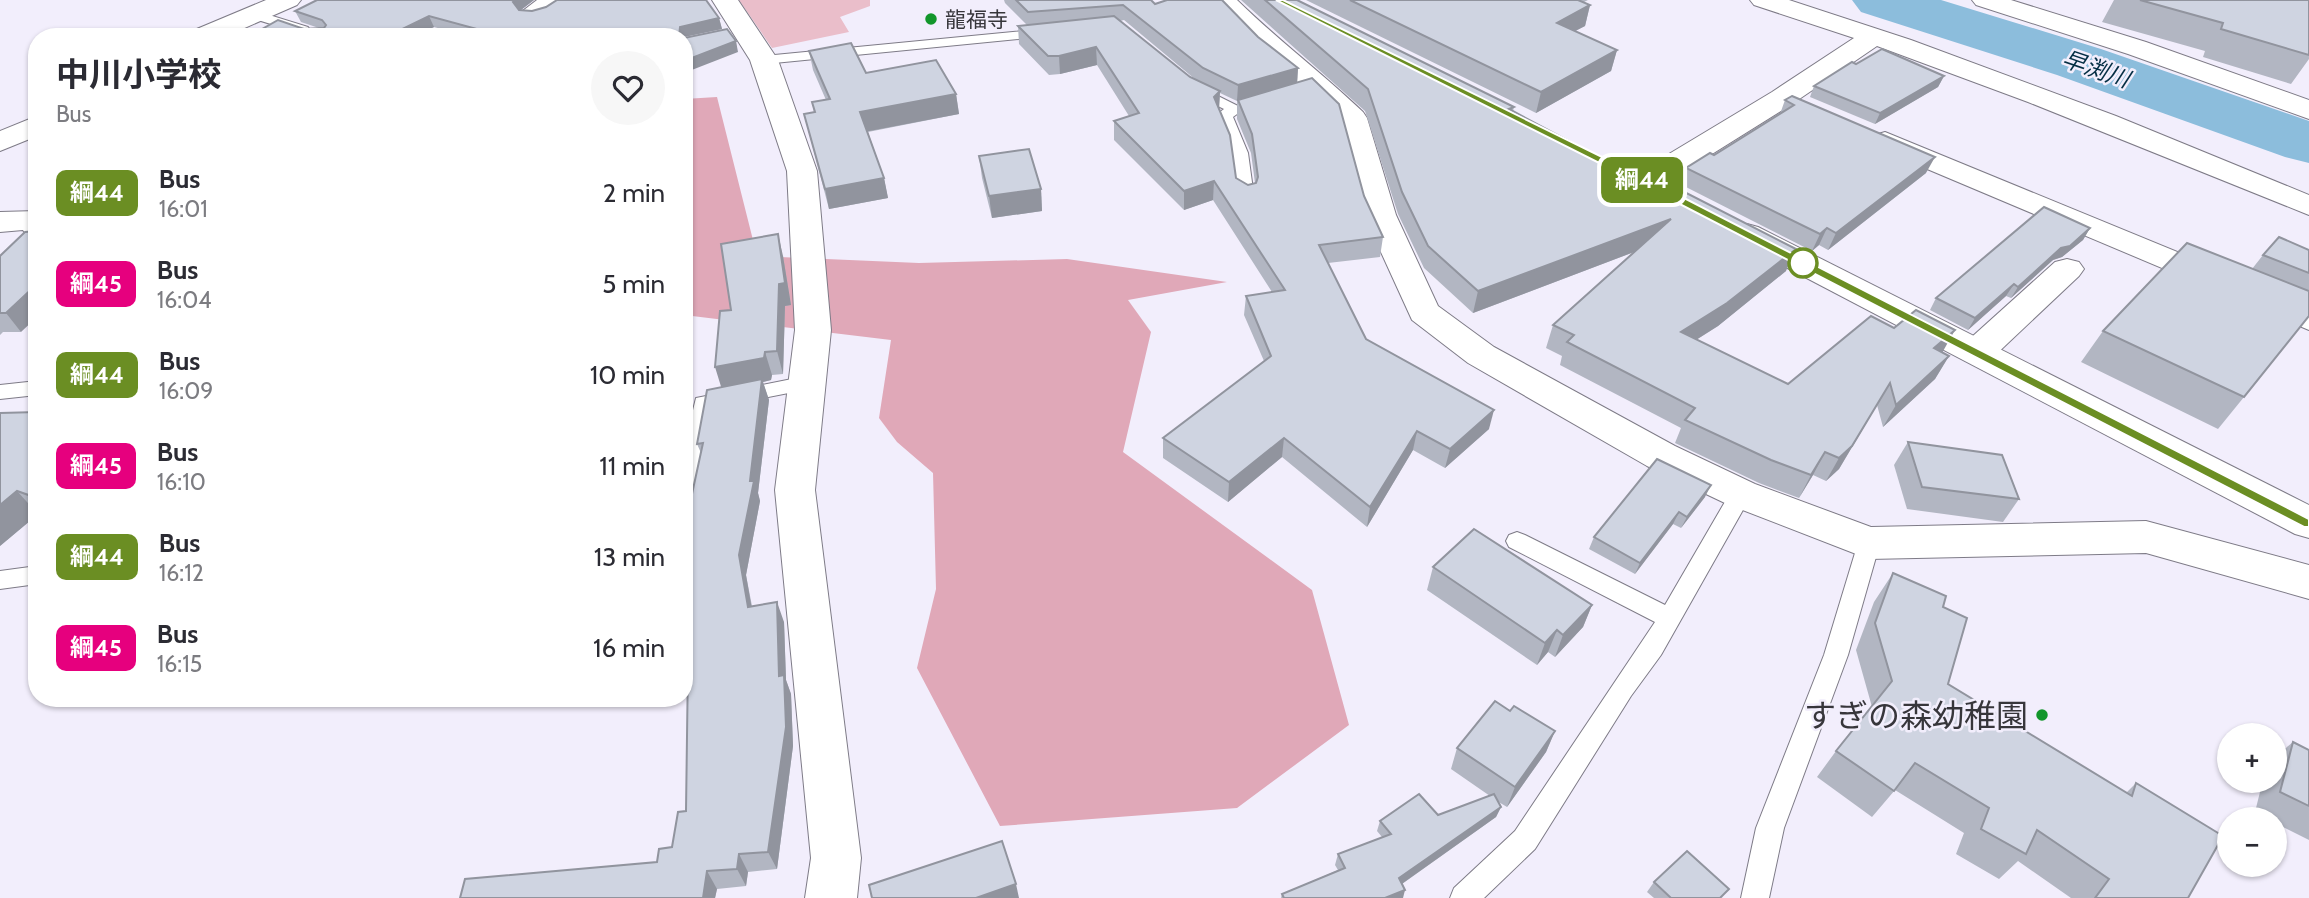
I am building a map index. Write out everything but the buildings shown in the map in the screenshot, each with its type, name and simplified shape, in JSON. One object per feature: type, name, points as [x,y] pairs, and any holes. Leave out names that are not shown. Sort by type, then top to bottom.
[{"type":"street","points":[[221,28],[288,0]]},
{"type":"street","points":[[533,13],[556,0]]},
{"type":"street","points":[[1223,0],[1308,89],[1353,118],[1380,215],[1424,312],[1481,355],[1661,456],[1741,494],[1869,543],[2146,537],[2309,582]]},
{"type":"street","points":[[1763,0],[2080,111],[2309,206]]},
{"type":"street","points":[[1985,0],[2137,48],[2309,110]]},
{"type":"street","points":[[742,31],[802,171],[813,330],[796,490],[836,858],[831,898]]},
{"type":"street","points":[[1682,201],[1633,176],[1795,103],[1873,37]]},
{"type":"street","points":[[0,142],[28,129]]},
{"type":"street","points":[[1859,130],[2309,319]]},
{"type":"street","points":[[0,222],[28,220]]},
{"type":"street","points":[[1719,220],[2309,523]]},
{"type":"street","points":[[1977,352],[2067,269]]},
{"type":"lane","points":[[253,14],[297,28]]},
{"type":"lane","points":[[742,31],[1063,32]]},
{"type":"lane","points":[[1186,82],[1196,90],[1242,108],[1224,115],[1240,153],[1246,197]]},
{"type":"lane","points":[[693,457],[703,403],[807,383]]},
{"type":"lane","points":[[0,392],[28,389]]},
{"type":"lane","points":[[1464,898],[1525,840],[1622,689],[1652,648],[1741,494]]},
{"type":"lane","points":[[1517,541],[1669,618]]},
{"type":"lane","points":[[1755,898],[1770,828],[1836,654],[1869,543]]},
{"type":"lane","points":[[0,580],[28,576]]},
{"type":"shaded area","points":[[739,0],[870,0],[870,6],[840,17],[849,32],[772,48]]},
{"type":"shaded area","points":[[717,97],[757,256],[919,263],[1067,259],[1227,282],[1128,300],[1151,332],[1123,452],[1312,590],[1349,725],[1237,808],[1000,826],[917,668],[936,589],[933,473],[897,442],[879,418],[891,340],[693,316],[693,98]]},
{"type":"waterway","name":"早渕川","points":[[1881,0],[2079,62],[2309,143]]},
{"type":"bus line","name":"綱44","points":[[1280,0],[1645,182],[2309,523]]},
{"type":"place","name":"龍福寺","points":[[931,19]]},
{"type":"place","name":"すぎの森幼稚園","points":[[2042,715]]}]
